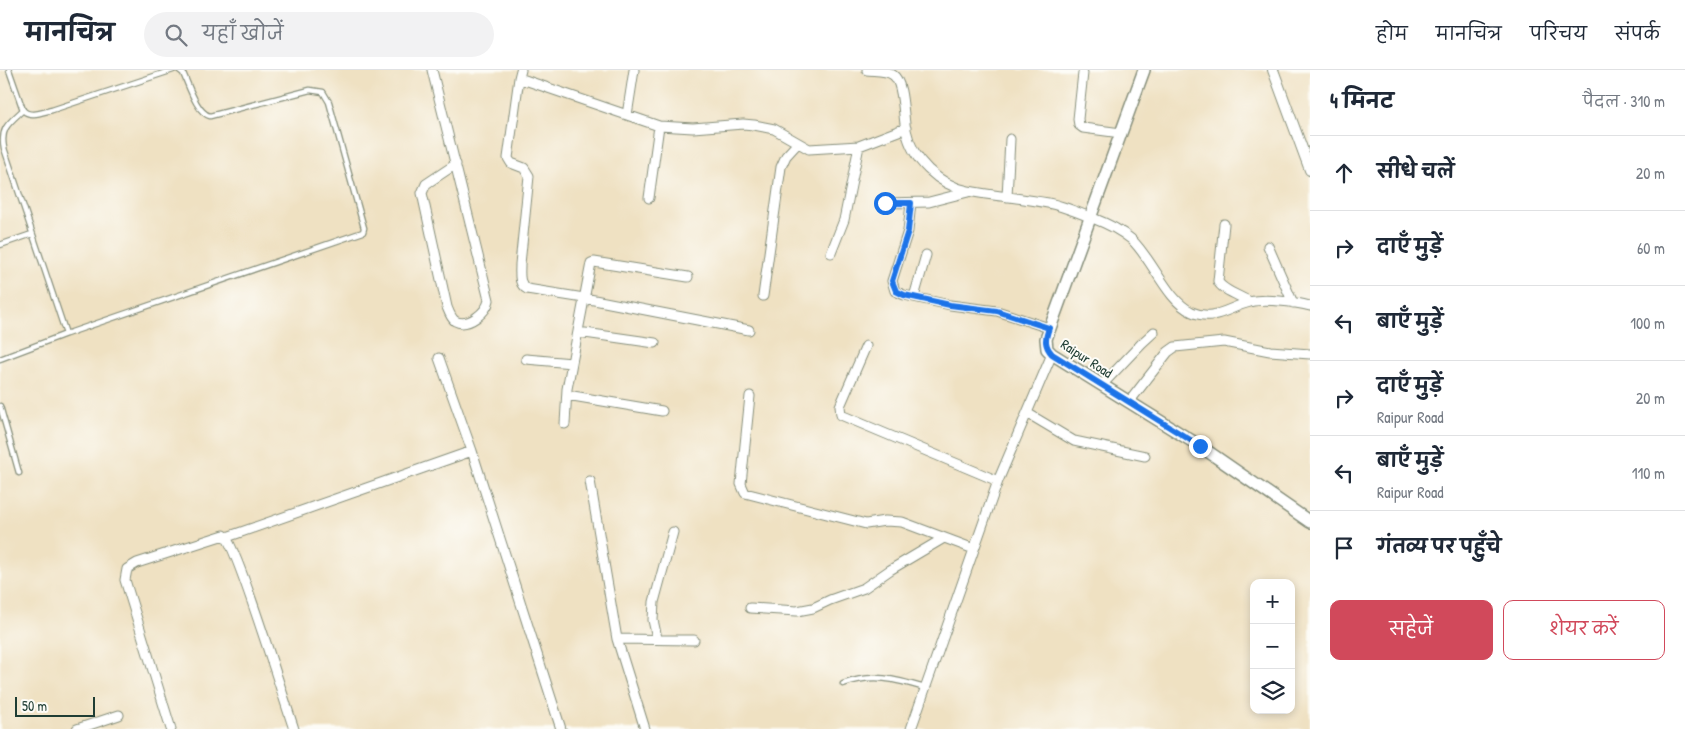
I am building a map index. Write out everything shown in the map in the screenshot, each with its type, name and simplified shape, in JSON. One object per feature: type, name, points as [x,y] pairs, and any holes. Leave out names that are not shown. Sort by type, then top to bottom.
[{"type":"main road","name":"Raipur Road","points":[[1144,70],[1049,328],[1046,345],[1052,354],[1200,446],[1310,522]]},
{"type":"street","points":[[432,70],[456,164],[490,300],[488,307],[481,314],[464,322],[453,320],[447,307],[422,193],[426,184],[456,164]]},
{"type":"street","points":[[627,115],[634,70]]},
{"type":"street","points":[[867,70],[898,74],[906,128],[912,148],[936,176],[946,184],[968,191],[1049,203],[1117,229],[1131,239],[1141,250],[1177,300],[1193,312],[1214,315],[1250,302],[1262,301],[1310,306]]},
{"type":"street","points":[[1273,70],[1310,170]]},
{"type":"street","points":[[1083,73],[1079,125],[1083,128],[1121,133]]},
{"type":"street","points":[[749,330],[584,298],[527,289],[521,284],[520,264],[528,176],[524,168],[511,163],[508,158],[520,74],[659,126],[693,128],[743,124],[754,125],[774,129],[797,144],[814,150],[859,146],[906,128]]},
{"type":"street","points":[[650,198],[659,126]]},
{"type":"street","points":[[1007,197],[1010,138]]},
{"type":"street","points":[[763,296],[781,167],[786,156],[797,144]]},
{"type":"street","points":[[832,252],[844,220],[859,146]]},
{"type":"street","points":[[885,203],[929,202],[968,191]]},
{"type":"street","points":[[911,203],[908,231],[892,281],[896,291],[904,295],[950,305],[997,311],[1049,328]]},
{"type":"street","points":[[1224,224],[1218,281],[1222,287],[1250,302]]},
{"type":"street","points":[[1268,246],[1293,303]]},
{"type":"street","points":[[914,297],[926,255]]},
{"type":"street","points":[[565,424],[572,363],[590,264],[593,262],[688,277]]},
{"type":"street","points":[[578,332],[655,343]]},
{"type":"street","points":[[1102,385],[1142,342],[1154,332]]},
{"type":"street","points":[[1129,402],[1168,352],[1175,347],[1224,342],[1270,352],[1310,354]]},
{"type":"street","points":[[866,346],[840,406],[841,415],[998,481]]},
{"type":"street","points":[[911,729],[998,481],[1052,354]]},
{"type":"street","points":[[439,358],[472,451],[562,729]]},
{"type":"street","points":[[526,358],[572,363]]},
{"type":"street","points":[[567,395],[662,411]]},
{"type":"street","points":[[750,396],[741,484],[745,493],[866,524],[885,521],[902,522],[974,549]]},
{"type":"street","points":[[1027,413],[1074,441],[1145,456]]},
{"type":"street","points":[[171,729],[125,580],[125,574],[131,566],[221,536],[227,537],[472,451]]},
{"type":"street","points":[[590,481],[617,639],[645,729]]},
{"type":"street","points":[[657,638],[653,620],[654,602],[673,532]]},
{"type":"street","points":[[227,537],[240,569],[294,729]]},
{"type":"street","points":[[750,608],[797,611],[814,608],[864,588],[944,538]]},
{"type":"street","points":[[617,639],[657,638],[694,640]]},
{"type":"street","points":[[77,729],[119,715]]},
{"type":"lane","points":[[9,70],[26,114],[52,110],[173,70]]},
{"type":"lane","points":[[0,359],[66,334],[360,234],[364,230],[329,102],[323,92],[310,90],[210,116],[206,115],[199,108],[183,74],[179,70]]},
{"type":"lane","points":[[23,110],[7,125],[3,132],[3,140],[66,334]]},
{"type":"lane","points":[[0,245],[32,234]]},
{"type":"lane","points":[[0,406],[19,474]]},
{"type":"lane","points":[[843,684],[873,678],[900,680],[926,688]]},
{"type":"route","points":[[885,203],[911,203],[910,221],[905,244],[892,281],[896,291],[904,295],[950,305],[997,311],[1049,328],[1046,345],[1052,354],[1200,446]]}]
